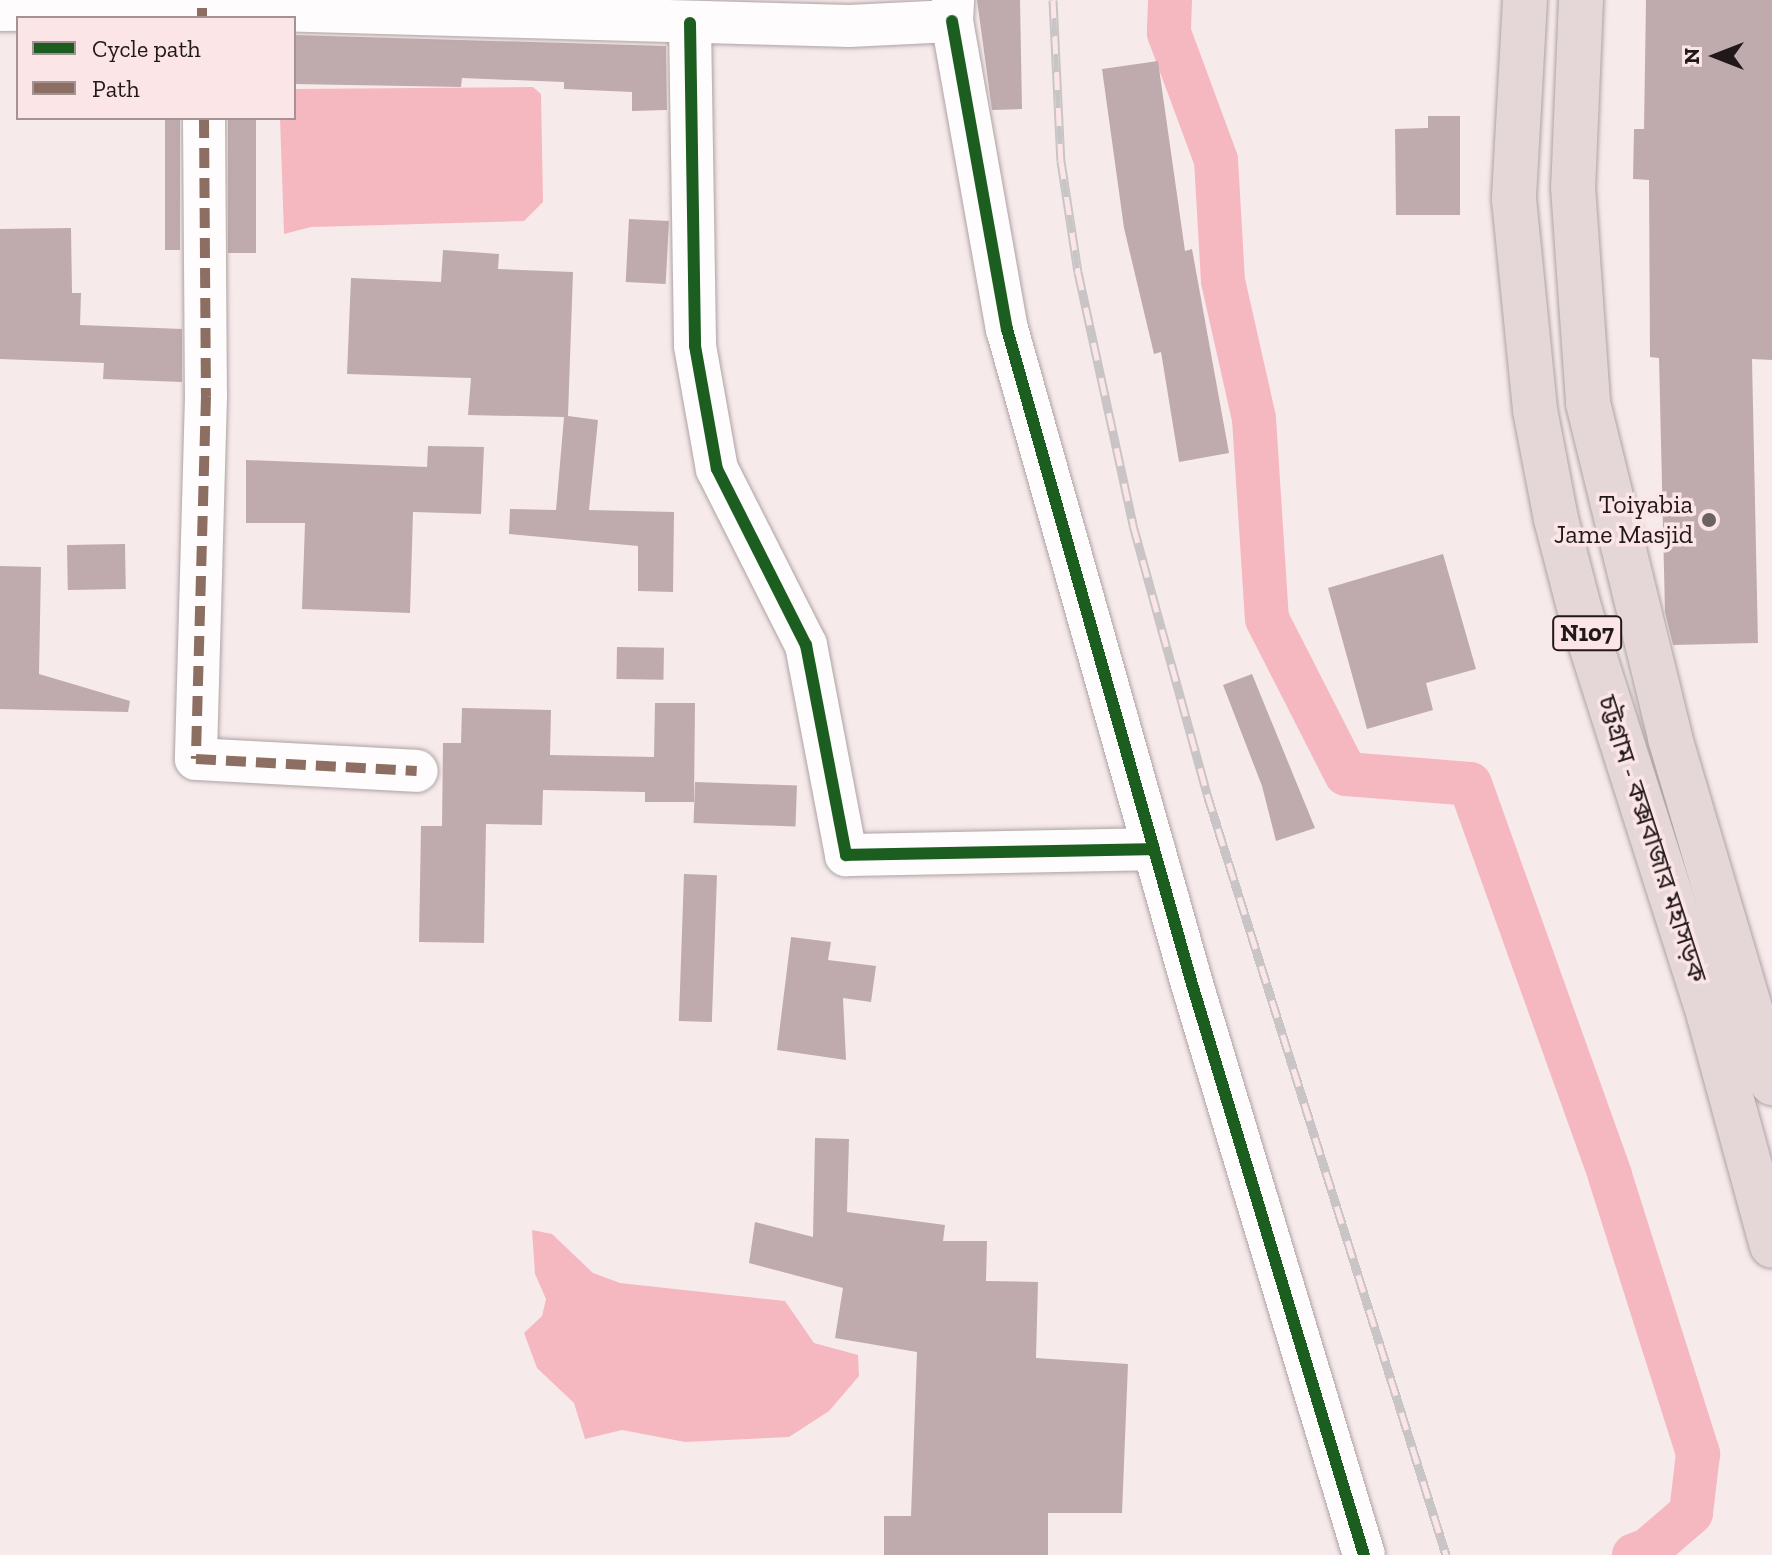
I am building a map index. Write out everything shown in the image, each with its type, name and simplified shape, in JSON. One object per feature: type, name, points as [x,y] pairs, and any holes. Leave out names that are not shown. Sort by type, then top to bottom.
[{"type":"highway","name":"চট্টগ্রাম - কক্সবাজার মহাসড়ক","points":[[1525,0],[1514,199],[1535,410],[1556,519],[1585,626],[1709,1016],[1772,1246]]},
{"type":"highway","name":"চট্টগ্রাম - কক্সবাজার মহাসড়ক","points":[[1581,0],[1573,187],[1588,403],[1670,738],[1772,1083]]},
{"type":"street","points":[[0,10],[849,26],[952,10],[1007,329],[1154,849],[1364,1555]]},
{"type":"street","points":[[690,23],[695,346],[717,469],[806,645],[846,855],[1154,849]]},
{"type":"street","points":[[204,120],[206,396],[196,759],[417,771]]},
{"type":"shaded area","points":[[533,87],[541,94],[543,202],[524,221],[311,227],[284,234],[280,120],[296,120],[296,89]]},
{"type":"shaded area","points":[[532,1230],[552,1234],[593,1273],[620,1283],[785,1301],[814,1343],[858,1355],[859,1376],[829,1411],[789,1437],[685,1442],[622,1430],[585,1439],[574,1403],[537,1368],[524,1333],[542,1316],[546,1299],[535,1274]]},
{"type":"building","points":[[977,0],[1020,0],[1022,109],[992,110]]},
{"type":"building","points":[[1646,0],[1772,0],[1772,360],[1752,359],[1758,643],[1673,645],[1665,612],[1659,358],[1650,357],[1649,180],[1633,179],[1634,129],[1644,129]]},
{"type":"building","points":[[296,35],[666,46],[667,110],[632,111],[632,92],[564,89],[564,82],[462,78],[461,87],[296,84]]},
{"type":"building","points":[[1158,61],[1185,251],[1192,249],[1229,453],[1179,462],[1161,352],[1154,354],[1124,228],[1102,69]]},
{"type":"building","points":[[1428,116],[1460,116],[1460,215],[1396,215],[1395,129],[1428,128]]},
{"type":"building","points":[[165,120],[180,120],[180,250],[165,250]]},
{"type":"building","points":[[228,120],[256,120],[256,253],[228,253]]},
{"type":"building","points":[[629,219],[669,221],[666,284],[626,282]]},
{"type":"building","points":[[71,228],[72,293],[81,293],[80,325],[182,329],[182,382],[103,379],[104,363],[0,359],[0,229]]},
{"type":"building","points":[[443,250],[499,254],[498,269],[573,272],[568,416],[598,420],[589,510],[674,512],[673,592],[638,591],[638,546],[509,534],[510,509],[556,510],[564,417],[468,415],[471,378],[347,374],[351,278],[441,282]]},
{"type":"building","points":[[428,446],[484,447],[481,514],[413,512],[410,613],[302,609],[305,523],[246,523],[246,460],[427,467]]},
{"type":"building","points":[[125,544],[126,589],[68,590],[67,545]]},
{"type":"building","points":[[1443,554],[1476,669],[1426,683],[1433,710],[1367,729],[1328,588]]},
{"type":"building","points":[[0,566],[41,567],[39,674],[130,701],[128,712],[0,709]]},
{"type":"building","points":[[617,647],[664,648],[663,680],[616,679]]},
{"type":"building","points":[[1252,674],[1315,828],[1276,841],[1262,786],[1223,685]]},
{"type":"building","points":[[655,703],[695,703],[694,802],[645,802],[645,792],[543,790],[542,825],[486,824],[484,943],[419,942],[421,826],[442,826],[443,743],[461,743],[462,708],[551,710],[550,755],[654,757]]},
{"type":"building","points":[[695,782],[797,786],[796,827],[694,823]]},
{"type":"building","points":[[684,874],[717,875],[712,1022],[679,1021]]},
{"type":"building","points":[[791,937],[831,942],[828,960],[876,966],[871,1002],[843,998],[846,1060],[777,1050]]},
{"type":"building","points":[[815,1138],[849,1139],[847,1212],[945,1225],[943,1241],[987,1241],[986,1281],[1038,1282],[1036,1358],[1128,1364],[1122,1513],[1048,1513],[1048,1555],[884,1555],[884,1516],[911,1516],[917,1352],[835,1338],[843,1288],[749,1263],[755,1222],[813,1237]]},
{"type":"waterway","points":[[1170,0],[1169,33],[1216,160],[1223,281],[1254,419],[1267,619],[1346,774],[1470,784],[1610,1176],[1698,1454],[1691,1513],[1648,1550],[1634,1555]]},
{"type":"railway","points":[[1053,0],[1061,161],[1078,272],[1133,525],[1207,794],[1446,1555]]},
{"type":"marked path","points":[[202,8],[202,16]]},
{"type":"marked path","points":[[204,120],[206,396],[196,759],[417,771]]},
{"type":"cycle path","points":[[952,21],[1007,329],[1192,984],[1364,1555]]},
{"type":"cycle path","points":[[690,23],[695,346],[717,469],[806,645],[846,855],[1154,849]]},
{"type":"place","name":"Toiyabia Jame Masjid","points":[[1709,520]]}]
